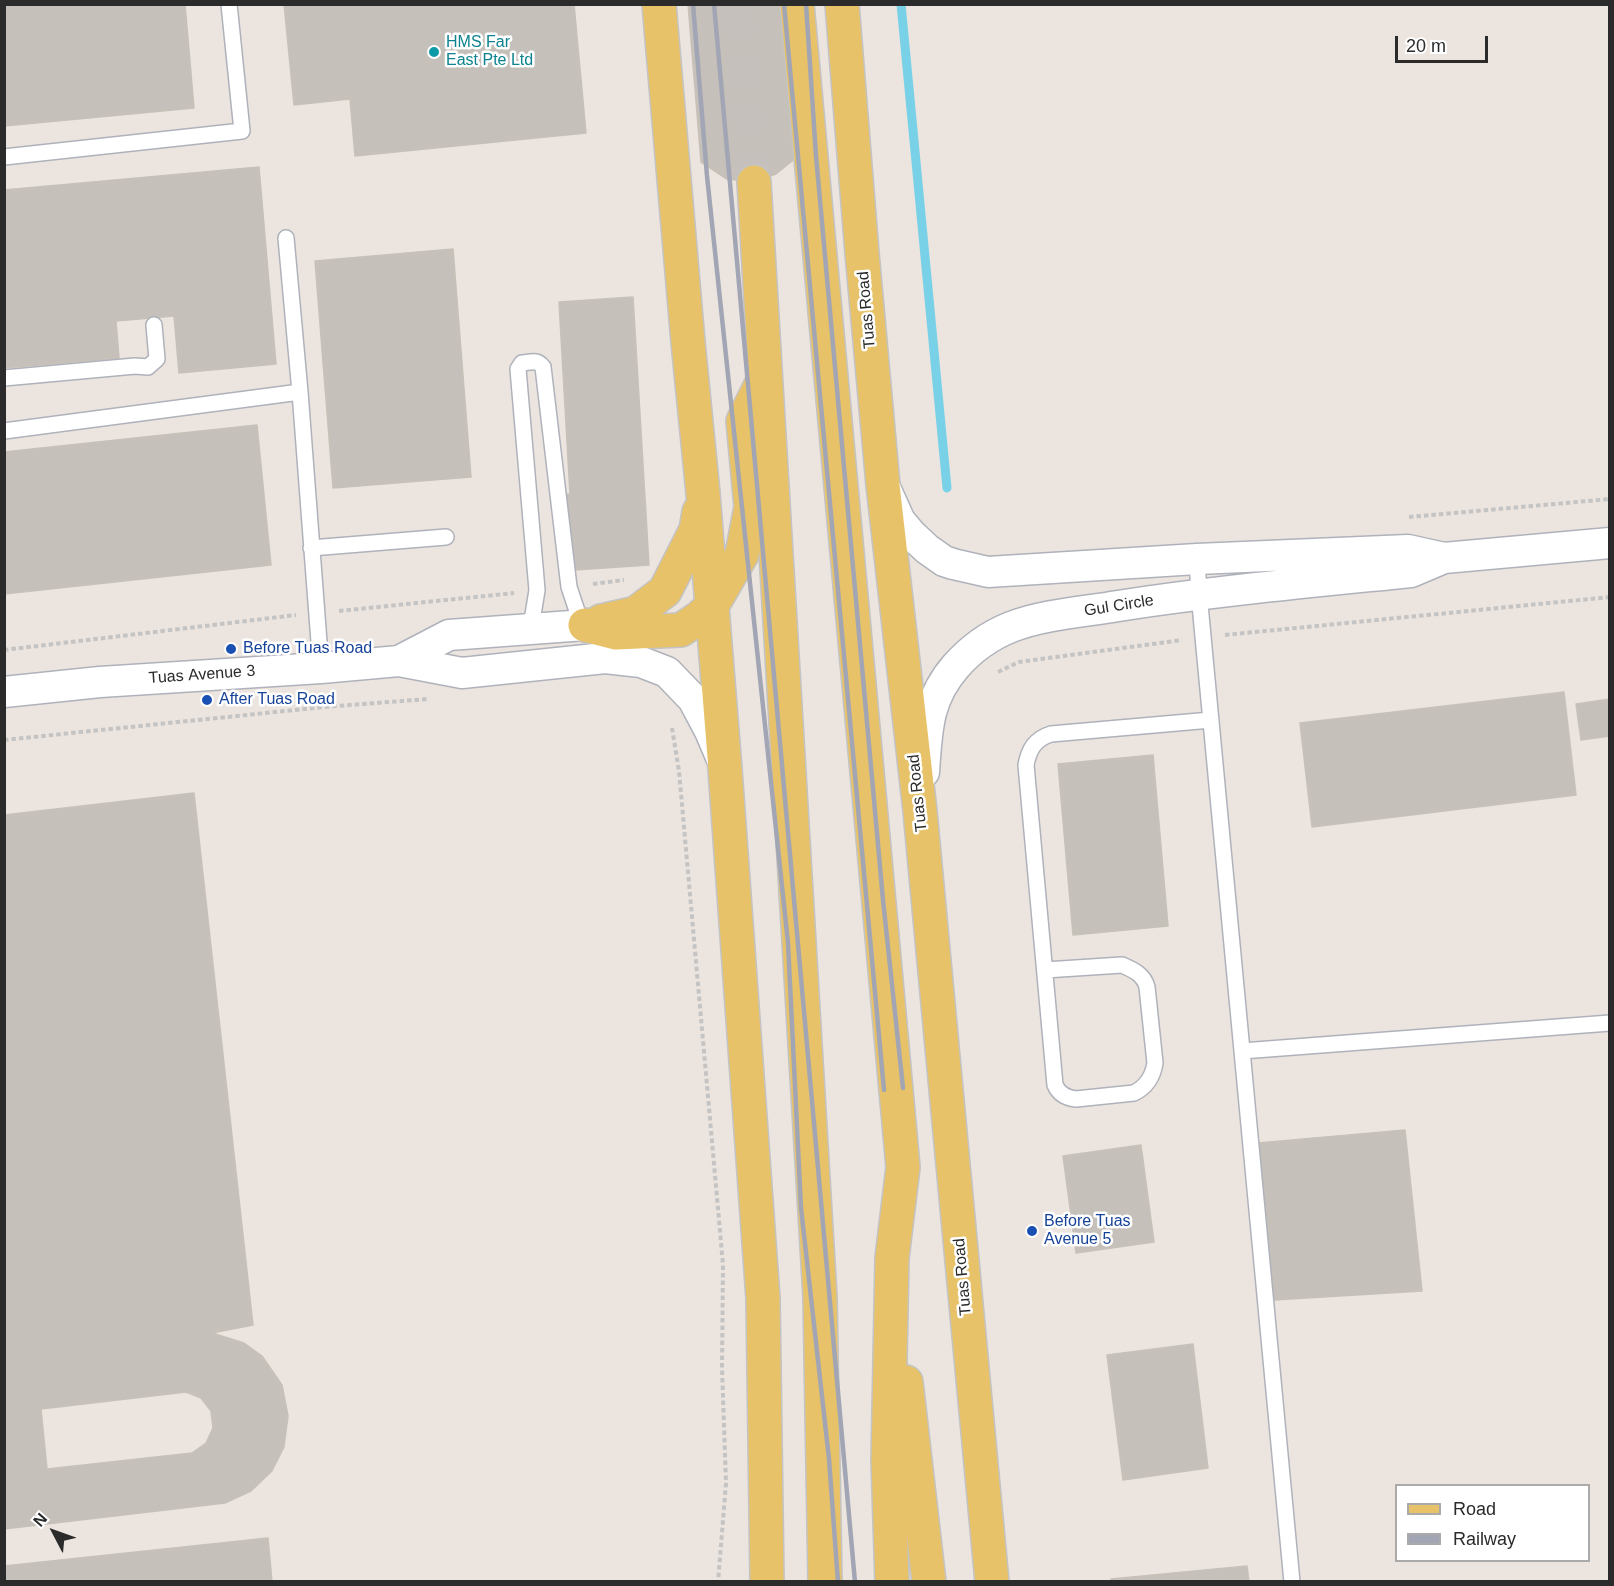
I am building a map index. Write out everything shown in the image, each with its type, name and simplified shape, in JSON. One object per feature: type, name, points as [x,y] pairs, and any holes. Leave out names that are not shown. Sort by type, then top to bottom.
[{"type":"main road","points":[[660,4],[725,768],[763,1298],[767,1581]]},
{"type":"main road","points":[[797,4],[903,1167],[892,1258],[888,1460],[892,1581]]},
{"type":"main road","name":"Tuas Road","points":[[842,4],[883,484],[920,811],[992,1581]]},
{"type":"main road","points":[[754,182],[820,1297],[825,1581]]},
{"type":"main road","points":[[585,625],[616,633],[681,630],[712,606],[742,554],[751,507],[743,422],[765,376]]},
{"type":"main road","points":[[585,625],[636,613],[665,591],[696,530],[703,493]]},
{"type":"main road","points":[[892,1258],[929,1581]]},
{"type":"main road","points":[[971,1581],[967,1487],[973,1379]]},
{"type":"street","name":"Gul Circle","points":[[883,484],[900,521],[927,549],[944,561],[960,567],[988,572],[1197,559],[1408,550],[1444,558],[1610,543]]},
{"type":"street","name":"Gul Circle","points":[[920,811],[929,717],[935,697],[956,665],[971,651],[1010,627],[1035,620],[1198,594],[1411,572],[1444,558]]},
{"type":"street","name":"Tuas Avenue 3","points":[[399,661],[449,635],[585,625]]},
{"type":"street","name":"Tuas Avenue 3","points":[[4,692],[100,682],[399,661],[462,673],[604,658],[641,662],[667,672],[693,699],[710,731],[725,768]]},
{"type":"lane","points":[[4,158],[242,131],[229,4]]},
{"type":"lane","points":[[286,238],[321,668]]},
{"type":"lane","points":[[4,378],[148,367],[157,359],[154,325]]},
{"type":"lane","points":[[527,629],[533,615],[537,590],[518,369],[522,363],[534,361],[543,367],[569,587],[577,611],[585,625]]},
{"type":"lane","points":[[4,431],[300,392]]},
{"type":"lane","points":[[311,548],[446,537]]},
{"type":"lane","points":[[1197,559],[1198,594],[1292,1581]]},
{"type":"lane","points":[[1045,970],[1122,965],[1145,980],[1155,1063],[1154,1071],[1140,1090],[1134,1094],[1070,1099],[1059,1092],[1054,1081],[1026,765],[1029,752],[1038,740],[1052,734],[1211,720]]},
{"type":"lane","points":[[1242,1051],[1610,1023]]},
{"type":"path","points":[[996,674],[1019,662],[1203,637],[1610,597]]},
{"type":"path","points":[[4,740],[324,707],[428,699]]},
{"type":"path","points":[[671,723],[680,782],[723,1265],[722,1368],[726,1483],[718,1581]]},
{"type":"building","points":[[4,4],[185,4],[194,108],[4,126]]},
{"type":"building","name":"HMS Far East Pte Ltd","points":[[284,4],[574,4],[586,133],[355,156],[350,99],[294,105]]},
{"type":"building","points":[[688,4],[790,4],[802,153],[776,174],[754,182],[727,179],[701,162]]},
{"type":"building","points":[[259,167],[276,364],[179,373],[174,316],[116,321],[119,358],[4,368],[4,190]]},
{"type":"building","points":[[453,249],[471,477],[333,488],[315,261]]},
{"type":"building","points":[[633,297],[649,565],[575,570],[573,544],[565,544],[562,495],[570,494],[559,302]]},
{"type":"building","points":[[257,425],[271,565],[4,594],[4,452]]},
{"type":"building","points":[[1564,692],[1576,795],[1312,827],[1300,723]]},
{"type":"building","points":[[1610,699],[1610,736],[1581,740],[1576,704]]},
{"type":"building","points":[[1153,755],[1168,926],[1073,935],[1058,764]]},
{"type":"building","points":[[194,793],[253,1325],[212,1333],[244,1343],[262,1356],[282,1385],[288,1416],[284,1447],[272,1471],[251,1491],[225,1503],[4,1529],[4,815]],"holes":[[[186,1392],[201,1398],[211,1411],[213,1428],[206,1443],[192,1453],[47,1469],[41,1409]]]},
{"type":"building","points":[[1405,1130],[1422,1291],[1274,1300],[1258,1143]]},
{"type":"building","points":[[1141,1145],[1154,1242],[1076,1253],[1063,1156]]},
{"type":"building","points":[[1193,1344],[1208,1468],[1123,1480],[1107,1355]]},
{"type":"building","points":[[268,1538],[272,1582],[4,1582],[4,1566]]},
{"type":"building","points":[[1247,1566],[1249,1582],[1111,1582],[1111,1579]]},
{"type":"waterway","points":[[901,4],[947,488]]},
{"type":"tunnel","points":[[738,4],[754,182]]},
{"type":"railway","points":[[693,4],[707,176],[788,943],[801,1208],[829,1459],[838,1582]]},
{"type":"railway","points":[[714,4],[855,1582]]},
{"type":"railway","points":[[784,4],[884,1090]]},
{"type":"railway","points":[[806,4],[816,156],[883,900],[903,1088]]},
{"type":"place","name":"HMS Far East Pte Ltd","points":[[434,52]]},
{"type":"place","name":"Before Tuas Road","points":[[231,649]]},
{"type":"place","name":"After Tuas Road","points":[[207,700]]},
{"type":"place","name":"Before Tuas Avenue 5","points":[[1032,1231]]}]
